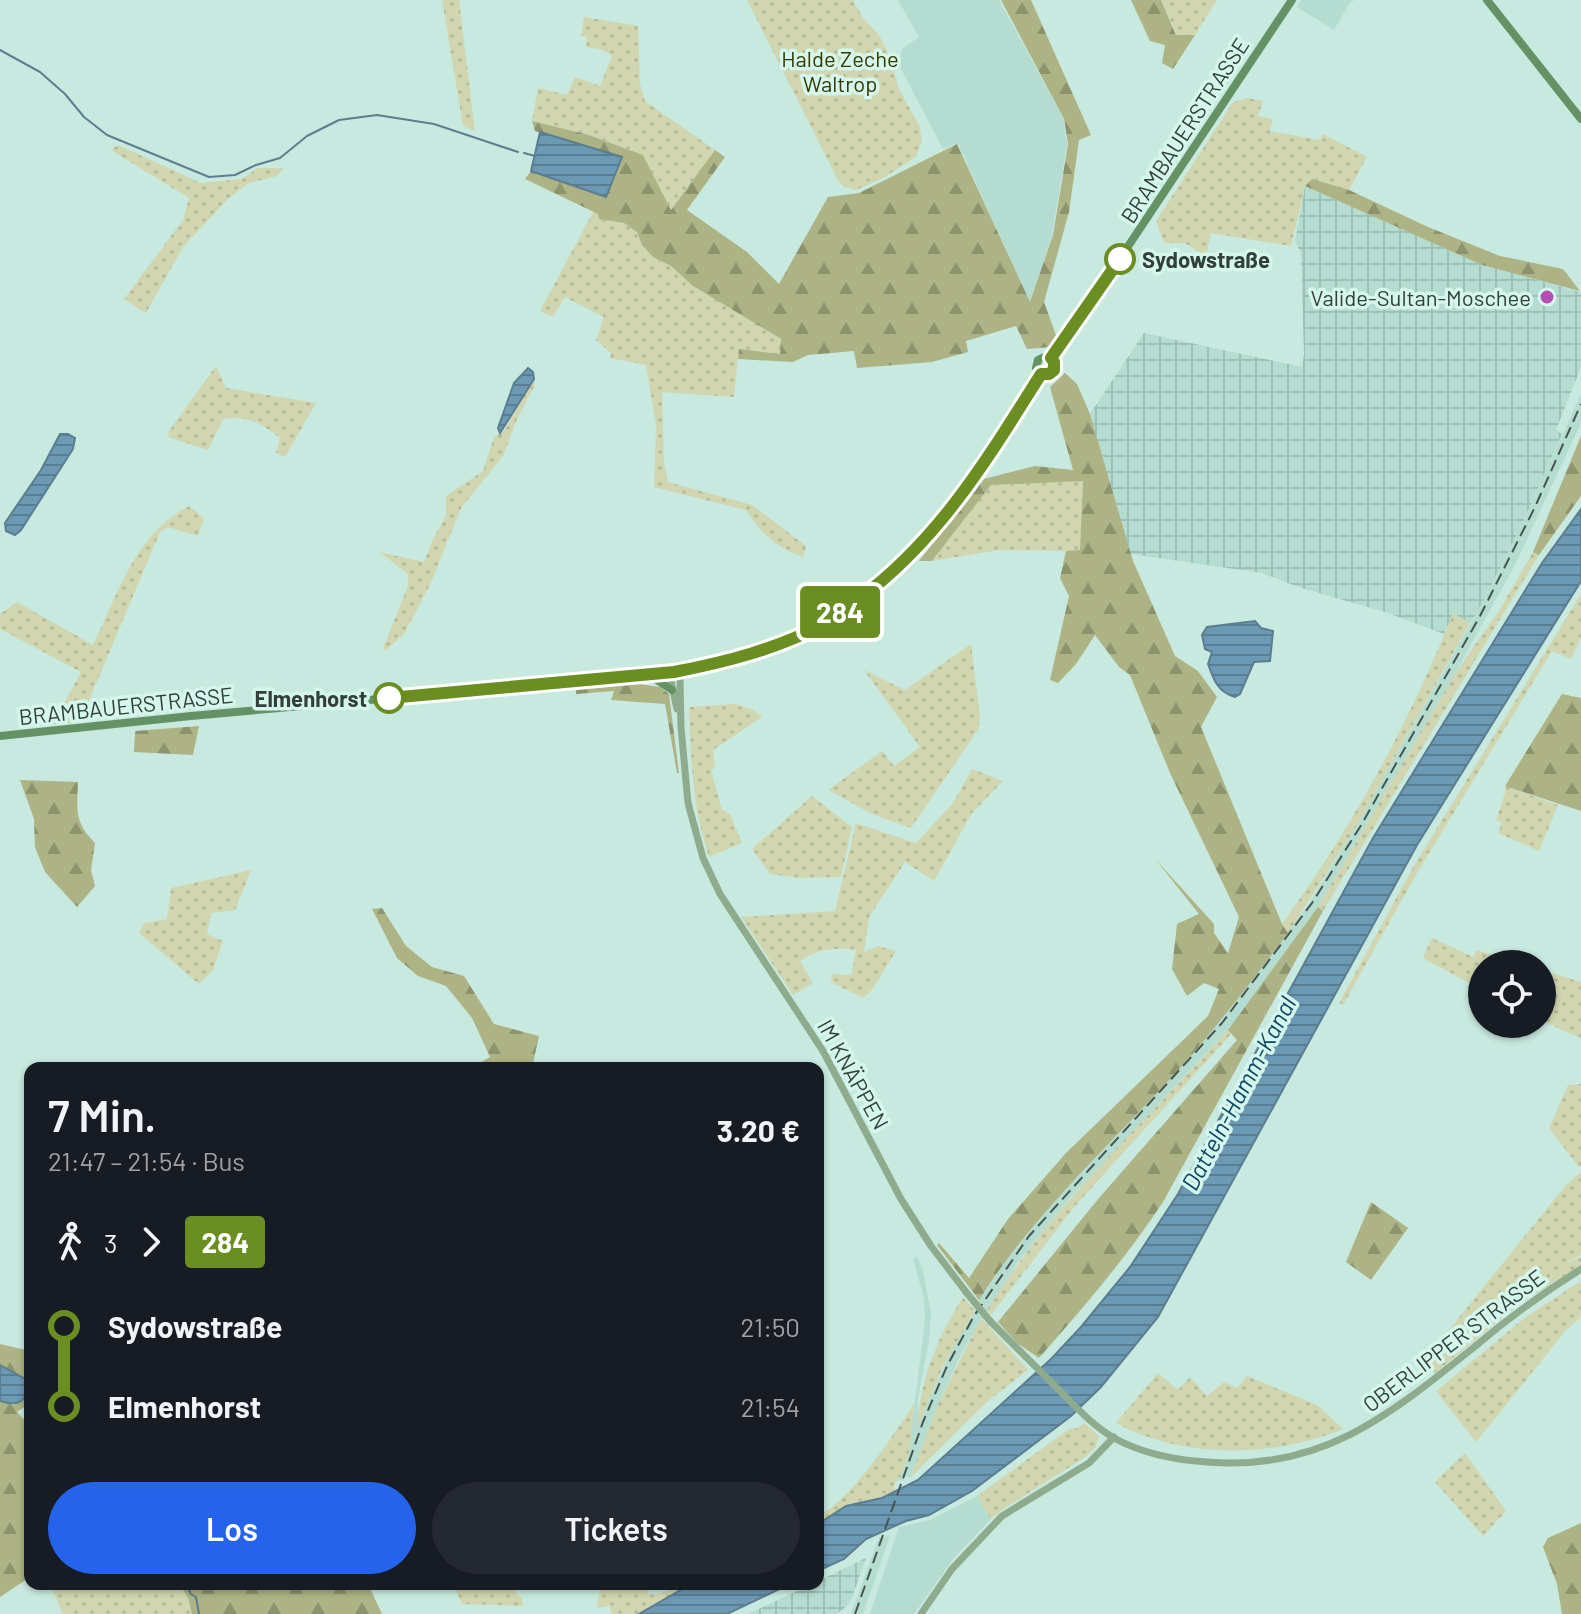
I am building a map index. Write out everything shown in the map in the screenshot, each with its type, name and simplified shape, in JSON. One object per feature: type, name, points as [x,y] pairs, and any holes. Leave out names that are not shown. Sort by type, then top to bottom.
[{"type":"main road","name":"BRAMBAUERSTRASSE","points":[[0,736],[205,714],[674,672],[714,665],[771,647],[825,623],[882,581],[913,554],[935,529],[986,459],[1041,374],[1054,370],[1051,358],[1292,0]]},
{"type":"main road","points":[[1487,0],[1581,119]]},
{"type":"main road","points":[[648,675],[672,690]]},
{"type":"street","points":[[674,672],[672,690],[681,727]]},
{"type":"street","name":"IM KNÄPPEN","points":[[674,672],[680,680],[688,803],[703,858],[720,894],[823,1051],[901,1199],[931,1246],[990,1321],[1084,1415],[1114,1437]]},
{"type":"street","name":"OBERLIPPER STRASSE","points":[[1114,1437],[1147,1452],[1215,1463],[1259,1461],[1315,1449],[1359,1431],[1399,1408],[1517,1312],[1581,1269]]},
{"type":"street","points":[[921,1614],[952,1569],[1002,1516],[1089,1463],[1114,1437]]},
{"type":"shaded area","points":[[898,0],[999,0],[1063,118],[1067,144],[1052,235],[1030,303],[958,143],[943,149],[898,63],[903,48],[919,37]]},
{"type":"shaded area","points":[[1301,0],[1354,0],[1334,30],[1297,7]]},
{"type":"shaded area","points":[[1305,186],[1482,265],[1581,292],[1581,367],[1556,430],[1562,434],[1522,524],[1479,609],[1470,623],[1453,613],[1444,634],[1262,573],[1131,554],[1090,414],[1144,333],[1302,367],[1301,253],[1295,241]]},
{"type":"shaded area","points":[[1581,394],[1581,423],[1515,565],[1318,907],[1228,1030],[1069,1199],[1017,1263],[963,1350],[910,1478],[899,1480],[911,1431],[925,1321],[924,1298],[913,1259],[917,1256],[923,1271],[931,1314],[918,1398],[918,1426],[953,1346],[979,1300],[1009,1257],[1062,1192],[1220,1022],[1310,902],[1479,609],[1522,524]]},
{"type":"shaded area","points":[[977,1496],[991,1519],[954,1558],[914,1614],[870,1614],[899,1527],[930,1520]]},
{"type":"shaded area","points":[[890,1536],[863,1614],[851,1614],[879,1537]]},
{"type":"shaded area","points":[[866,1558],[850,1603],[837,1614],[748,1614],[799,1590],[824,1590],[824,1578]]},
{"type":"green space","points":[[442,0],[459,0],[475,131],[463,126]]},
{"type":"green space","name":"Halde Zeche Waltrop","points":[[747,0],[853,0],[863,18],[879,35],[890,57],[899,89],[920,127],[922,142],[916,157],[885,177],[856,190],[839,182]]},
{"type":"green space","points":[[1001,0],[1031,0],[1091,135],[1079,140],[1069,212],[1044,302],[1057,338],[1051,347],[1027,349],[1016,326],[966,341],[968,352],[932,362],[857,368],[854,351],[808,355],[793,362],[738,359],[739,349],[780,354],[781,339],[693,286],[671,266],[653,257],[642,245],[637,232],[624,223],[599,219],[598,214],[525,179],[531,171],[606,197],[621,157],[535,131],[532,121],[589,135],[643,155],[671,210],[715,150],[725,157],[687,210],[747,252],[779,284],[828,197],[859,193],[957,144],[1030,302],[1053,235],[1068,144],[1064,119]]},
{"type":"green space","points":[[1131,0],[1161,0],[1176,35],[1195,35],[1173,69],[1162,63],[1165,45],[1150,41]]},
{"type":"green space","points":[[1161,0],[1217,0],[1195,35],[1177,35]]},
{"type":"green space","points":[[584,17],[638,26],[640,84],[645,101],[715,150],[671,210],[643,155],[589,135],[532,121],[538,88],[567,95],[575,77],[600,86],[612,56],[600,49],[586,47],[587,37],[581,36]]},
{"type":"green space","points":[[1248,98],[1263,101],[1258,116],[1273,119],[1270,131],[1319,140],[1323,134],[1367,157],[1349,190],[1313,180],[1305,186],[1291,246],[1211,233],[1206,257],[1185,243],[1164,243],[1156,221],[1233,102]]},
{"type":"green space","points":[[118,145],[201,183],[242,179],[258,168],[284,168],[277,176],[249,183],[228,199],[183,247],[146,313],[124,299],[183,220],[189,198],[111,150]]},
{"type":"green space","points":[[1312,179],[1349,190],[1500,256],[1563,269],[1580,291],[1482,265],[1305,186]]},
{"type":"green space","points":[[593,212],[599,214],[599,219],[624,223],[637,232],[642,245],[653,257],[671,266],[693,286],[781,339],[780,354],[739,349],[734,397],[662,392],[664,463],[668,482],[752,505],[806,546],[803,557],[770,539],[746,510],[654,487],[656,425],[646,365],[610,358],[611,353],[596,340],[604,317],[565,297],[553,317],[540,311]]},
{"type":"green space","points":[[216,366],[226,388],[316,403],[285,457],[276,453],[280,438],[247,419],[223,419],[208,450],[168,437],[169,431]]},
{"type":"green space","points":[[1065,373],[1077,384],[1090,414],[1133,561],[1175,656],[1198,671],[1217,697],[1201,727],[1288,933],[1196,1050],[1024,1237],[979,1300],[937,1245],[939,1243],[969,1278],[1008,1219],[1066,1153],[1208,1016],[1219,989],[1204,983],[1187,996],[1172,969],[1177,924],[1199,914],[1156,860],[1214,924],[1214,933],[1228,953],[1239,917],[1170,773],[1130,675],[1119,667],[1095,635],[1076,664],[1058,683],[1050,680],[1069,596],[1060,578],[1066,551],[1080,550],[1083,481],[991,485],[932,561],[919,561],[984,479],[1035,466],[1073,470],[1050,387]]},
{"type":"green space","points":[[534,379],[535,385],[517,419],[503,456],[461,508],[430,585],[404,634],[385,651],[383,648],[408,586],[408,574],[379,552],[424,562],[446,516],[446,496],[483,471],[494,437],[504,431]]},
{"type":"green space","points":[[1581,436],[1581,496],[1539,555],[1533,552]]},
{"type":"green space","points":[[1083,480],[1080,551],[999,550],[932,561],[991,485]]},
{"type":"green space","points":[[189,506],[204,518],[198,536],[168,527],[160,532],[80,722],[53,724],[81,672],[0,629],[0,614],[17,602],[93,645],[141,549],[170,518]]},
{"type":"green space","points":[[1533,552],[1539,555],[1323,911],[1318,907],[1456,672],[1500,609]]},
{"type":"green space","points":[[1581,594],[1581,637],[1571,659],[1552,651],[1417,873],[1343,1005],[1339,1003],[1412,869]]},
{"type":"green space","points":[[1453,613],[1470,623],[1357,825],[1288,933],[1282,924],[1332,851],[1377,774],[1418,694]]},
{"type":"green space","points":[[971,644],[980,718],[978,730],[911,828],[874,815],[828,790],[882,751],[894,766],[920,747],[864,670],[905,690]]},
{"type":"green space","points":[[638,684],[660,687],[669,694],[679,773],[665,704],[611,700],[614,691],[576,694],[576,690]]},
{"type":"green space","points":[[1562,694],[1581,698],[1581,811],[1505,786]]},
{"type":"green space","points":[[735,704],[754,710],[762,717],[713,750],[715,768],[711,770],[722,810],[730,814],[742,843],[709,857],[696,801],[689,707]]},
{"type":"green space","points":[[199,726],[193,755],[134,752],[135,731]]},
{"type":"green space","points":[[972,769],[1003,781],[972,813],[934,881],[905,862],[869,917],[864,952],[878,946],[896,951],[872,990],[863,998],[831,982],[832,974],[851,975],[856,950],[834,949],[820,951],[800,961],[813,983],[793,995],[741,917],[835,911],[856,823],[916,843],[953,803]]},
{"type":"green space","points":[[20,780],[78,782],[78,815],[83,829],[95,843],[91,870],[95,886],[77,907],[45,872],[35,847],[34,819]]},
{"type":"green space","points":[[1505,786],[1558,805],[1539,851],[1498,833],[1502,823],[1496,820]]},
{"type":"green space","points":[[812,796],[852,827],[841,877],[801,878],[770,874],[752,849]]},
{"type":"green space","points":[[251,870],[235,910],[211,913],[207,934],[223,941],[213,970],[199,984],[139,933],[144,923],[167,919],[171,888]]},
{"type":"green space","points":[[1318,907],[1323,911],[1163,1202],[1119,1263],[1039,1358],[1017,1343],[998,1322],[1099,1198],[1237,1040],[1228,1030]]},
{"type":"green space","points":[[382,908],[406,946],[432,967],[464,976],[494,1024],[539,1036],[533,1062],[481,1062],[490,1057],[472,1018],[446,986],[418,976],[397,958],[372,909]]},
{"type":"green space","points":[[1432,938],[1468,955],[1468,982],[1423,958]]},
{"type":"green space","points":[[1556,974],[1581,982],[1581,1038],[1556,1027]]},
{"type":"green space","points":[[1228,1030],[1232,1033],[1075,1206],[991,1315],[987,1310],[1013,1271],[1070,1199]]},
{"type":"green space","points":[[1581,1084],[1579,1167],[1549,1128],[1568,1085]]},
{"type":"green space","points":[[1581,1172],[1581,1255],[1563,1264],[1581,1257],[1581,1265],[1521,1303],[1435,1373],[1424,1361],[1566,1185]]},
{"type":"green space","points":[[1371,1202],[1408,1228],[1371,1280],[1346,1262]]},
{"type":"green space","points":[[1581,1281],[1581,1317],[1567,1329],[1476,1442],[1436,1391],[1527,1316]]},
{"type":"green space","points":[[963,1297],[975,1311],[944,1364],[917,1429],[931,1360]]},
{"type":"green space","points":[[981,1318],[1028,1370],[988,1401],[910,1478],[939,1402]]},
{"type":"green space","points":[[0,1344],[24,1350],[24,1407],[17,1412],[24,1420],[24,1581],[0,1597],[0,1401],[14,1405],[14,1372],[0,1365]]},
{"type":"green space","points":[[1158,1373],[1178,1390],[1190,1377],[1207,1396],[1224,1382],[1237,1388],[1247,1376],[1317,1405],[1343,1429],[1287,1445],[1228,1450],[1170,1443],[1116,1423]]},
{"type":"green space","points":[[914,1404],[908,1458],[894,1485],[895,1492],[846,1506],[824,1520],[824,1512],[858,1482]]},
{"type":"green space","points":[[1084,1423],[1099,1436],[1095,1448],[991,1519],[977,1496],[1069,1429],[1078,1428]]},
{"type":"green space","points":[[1465,1453],[1506,1511],[1483,1536],[1435,1482]]},
{"type":"green space","points":[[1581,1523],[1581,1614],[1562,1614],[1557,1584],[1543,1547],[1548,1538]]},
{"type":"green space","points":[[53,1590],[183,1590],[192,1614],[63,1614]]},
{"type":"green space","points":[[183,1590],[371,1590],[382,1614],[192,1614]]},
{"type":"green space","points":[[456,1590],[515,1590],[522,1598],[523,1606],[462,1604]]},
{"type":"green space","points":[[600,1590],[648,1590],[648,1594],[654,1594],[681,1590],[639,1614],[612,1614],[609,1606],[597,1608]]},
{"type":"water","points":[[540,132],[622,157],[606,197],[531,171]]},
{"type":"water","points":[[528,368],[533,372],[534,379],[500,433],[498,428],[514,383]]},
{"type":"water","points":[[60,434],[75,438],[73,449],[21,530],[15,535],[6,531],[5,523],[41,470]]},
{"type":"water","name":"Datteln-Hamm-Kanal","points":[[1581,509],[1581,581],[1417,845],[1158,1317],[1101,1387],[1071,1416],[972,1491],[929,1515],[906,1521],[866,1539],[844,1559],[824,1568],[824,1520],[846,1506],[882,1498],[918,1480],[1051,1359],[1130,1267],[1178,1194],[1373,838],[1542,563]]},
{"type":"water","points":[[1255,621],[1261,628],[1273,631],[1270,661],[1254,662],[1240,694],[1235,697],[1224,692],[1215,681],[1208,664],[1212,652],[1205,649],[1202,635],[1207,627]]},
{"type":"water","points":[[0,1365],[24,1378],[24,1398],[13,1403],[0,1401]]},
{"type":"water","points":[[681,1590],[777,1590],[727,1614],[639,1614]]},
{"type":"waterway","points":[[0,50],[40,72],[65,94],[84,117],[107,135],[209,177],[235,175],[280,158],[307,136],[339,120],[377,115],[434,124],[518,152]]},
{"type":"waterway","points":[[524,153],[535,156]]},
{"type":"waterway","points":[[189,1590],[196,1597],[199,1614]]},
{"type":"railway","points":[[855,1614],[923,1422],[947,1366],[974,1316],[1029,1236],[1222,1023],[1312,903],[1360,827],[1480,616],[1535,507],[1581,404]]},
{"type":"bus line","name":"284","points":[[389,698],[674,672],[757,653],[825,623],[882,581],[913,554],[935,529],[977,472],[1041,374],[1054,370],[1051,358],[1120,259]]},
{"type":"place","name":"Sydowstraße","points":[[1120,259]]},
{"type":"place","name":"Valide-Sultan-Moschee","points":[[1547,297]]},
{"type":"place","name":"Elmenhorst","points":[[389,698]]}]
